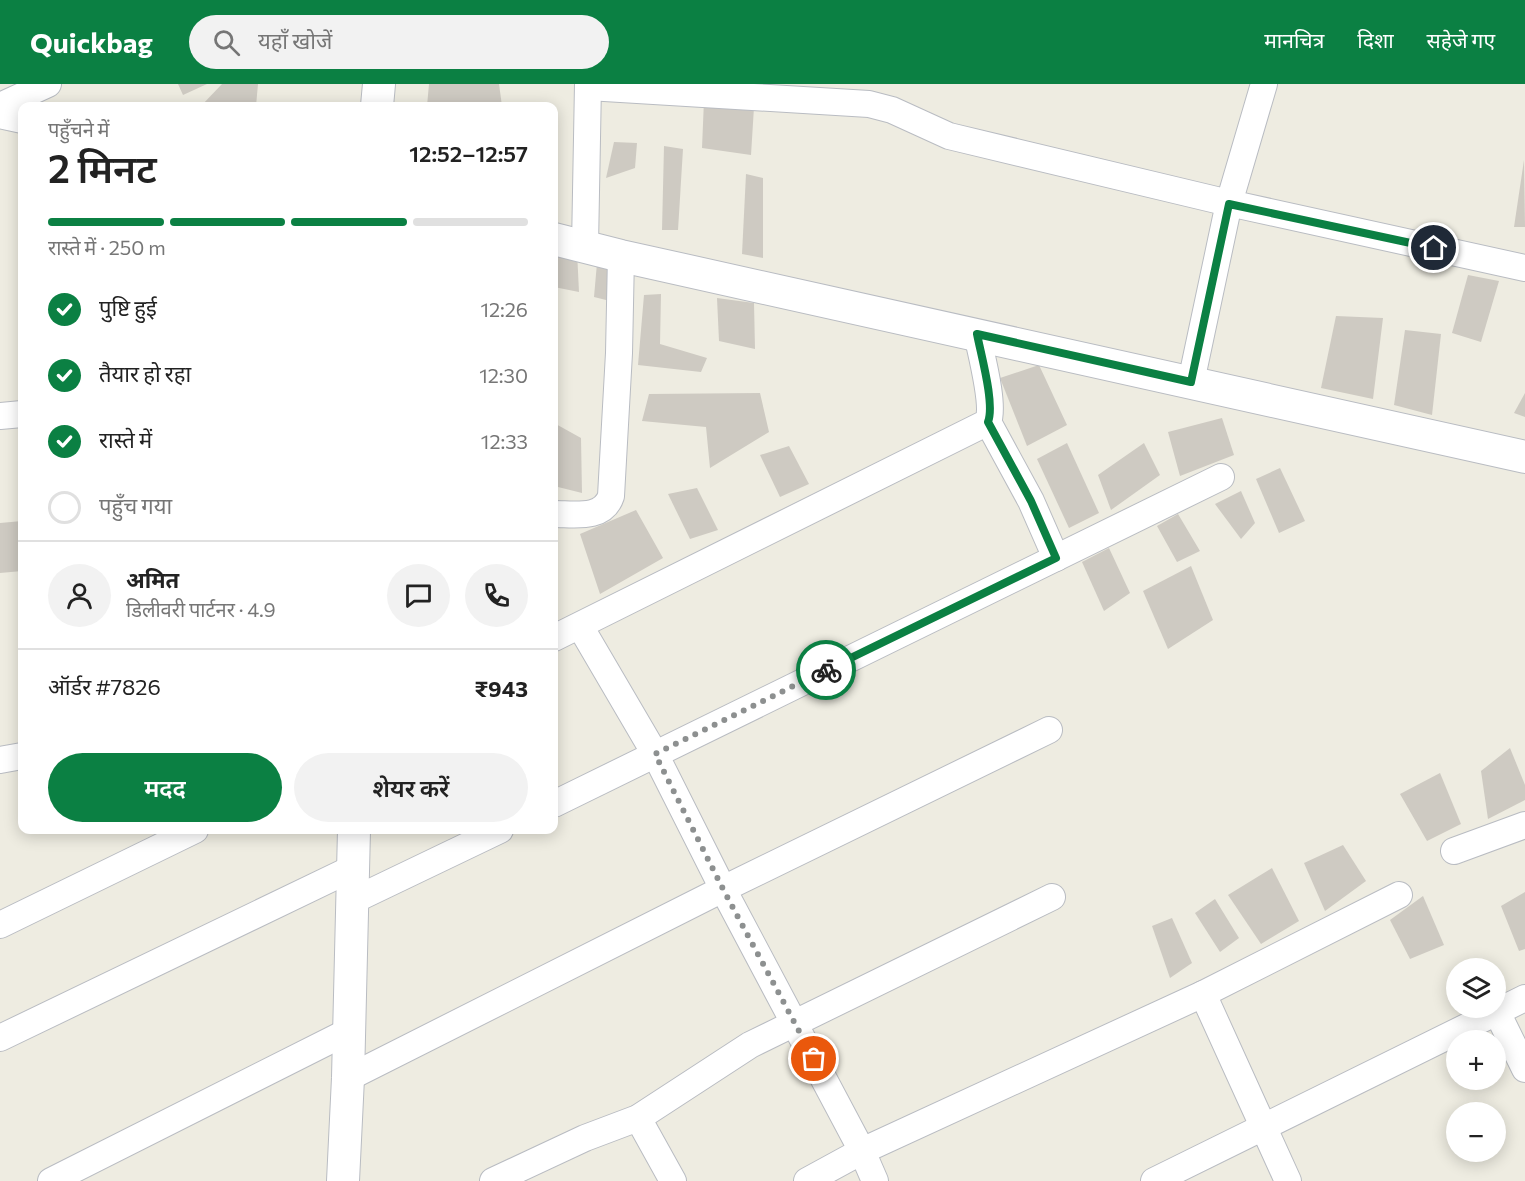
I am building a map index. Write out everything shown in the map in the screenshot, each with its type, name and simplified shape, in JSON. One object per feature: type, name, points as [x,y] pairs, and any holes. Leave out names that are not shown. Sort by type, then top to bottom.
[{"type":"street","points":[[0,106],[48,84]]},
{"type":"street","points":[[377,102],[379,84]]},
{"type":"street","points":[[1191,382],[1229,204],[1264,84]]},
{"type":"street","points":[[585,246],[588,85],[869,104],[892,110],[949,136],[1229,204],[1525,268]]},
{"type":"street","points":[[0,112],[18,116]]},
{"type":"street","points":[[558,240],[621,256],[1525,457]]},
{"type":"street","points":[[558,514],[594,513],[606,507],[611,496],[619,353],[621,256]]},
{"type":"street","points":[[977,334],[990,401],[988,422],[1031,501],[1056,558]]},
{"type":"street","points":[[0,416],[18,414]]},
{"type":"street","points":[[558,636],[988,422]]},
{"type":"street","points":[[558,802],[1221,477]]},
{"type":"street","points":[[580,626],[655,754],[723,889],[862,1151],[875,1181]]},
{"type":"street","points":[[348,1078],[723,889],[1049,730]]},
{"type":"street","points":[[0,760],[18,757]]},
{"type":"street","points":[[1454,851],[1525,825]]},
{"type":"street","points":[[0,925],[187,834]]},
{"type":"street","points":[[343,1181],[355,867],[354,834]]},
{"type":"street","points":[[352,901],[492,834]]},
{"type":"street","points":[[0,1038],[355,867]]},
{"type":"street","points":[[807,1181],[862,1151],[1203,994],[1399,895]]},
{"type":"street","points":[[495,1180],[585,1138],[638,1118],[718,1064],[795,1022],[1052,897]]},
{"type":"street","points":[[1203,994],[1288,1181]]},
{"type":"street","points":[[1506,1008],[1525,998]]},
{"type":"street","points":[[1154,1181],[1485,1018]]},
{"type":"street","points":[[1500,1018],[1525,1069]]},
{"type":"street","points":[[51,1181],[349,1031]]},
{"type":"street","points":[[638,1118],[673,1181]]},
{"type":"building","points":[[178,84],[207,84],[183,95]]},
{"type":"building","points":[[222,84],[258,84],[256,102],[205,102]]},
{"type":"building","points":[[429,84],[499,84],[501,102],[427,102]]},
{"type":"building","points":[[704,100],[754,107],[751,155],[702,148]]},
{"type":"building","points":[[614,142],[637,143],[635,168],[606,178]]},
{"type":"building","points":[[664,146],[683,149],[678,230],[662,230]]},
{"type":"building","points":[[1524,160],[1525,227],[1514,227]]},
{"type":"building","points":[[746,174],[763,178],[763,258],[742,254]]},
{"type":"building","points":[[558,246],[577,251],[579,292],[558,288]]},
{"type":"building","points":[[597,263],[615,263],[614,302],[594,297]]},
{"type":"building","points":[[1468,275],[1499,281],[1481,342],[1452,333]]},
{"type":"building","points":[[661,294],[660,344],[707,358],[701,372],[638,365],[644,295]]},
{"type":"building","points":[[717,298],[754,303],[755,349],[719,341]]},
{"type":"building","points":[[1336,316],[1383,318],[1373,399],[1321,388]]},
{"type":"building","points":[[1405,330],[1441,334],[1432,415],[1394,405]]},
{"type":"building","points":[[1039,365],[1067,425],[1027,446],[1000,378]]},
{"type":"building","points":[[760,393],[769,432],[710,468],[706,427],[642,421],[649,394]]},
{"type":"building","points":[[1525,393],[1525,417],[1514,413]]},
{"type":"building","points":[[1222,418],[1234,455],[1180,476],[1168,432]]},
{"type":"building","points":[[558,425],[581,438],[582,493],[558,487]]},
{"type":"building","points":[[1067,443],[1099,513],[1069,528],[1037,459]]},
{"type":"building","points":[[1144,443],[1160,475],[1111,510],[1098,475]]},
{"type":"building","points":[[789,446],[809,484],[780,497],[760,455]]},
{"type":"building","points":[[1280,468],[1305,521],[1279,533],[1256,479]]},
{"type":"building","points":[[697,488],[718,530],[690,539],[668,494]]},
{"type":"building","points":[[1241,491],[1255,523],[1241,539],[1215,504]]},
{"type":"building","points":[[636,510],[663,558],[600,594],[580,534]]},
{"type":"building","points":[[1178,514],[1200,551],[1177,562],[1157,526]]},
{"type":"building","points":[[18,521],[18,571],[0,573],[0,523]]},
{"type":"building","points":[[1109,548],[1130,593],[1104,611],[1082,562]]},
{"type":"building","points":[[1191,566],[1213,620],[1168,649],[1143,591]]},
{"type":"building","points":[[1510,748],[1525,785],[1525,800],[1488,819],[1481,771]]},
{"type":"building","points":[[1440,773],[1461,824],[1427,841],[1400,794]]},
{"type":"building","points":[[1343,845],[1366,881],[1325,911],[1304,863]]},
{"type":"building","points":[[1272,868],[1299,921],[1261,944],[1228,895]]},
{"type":"building","points":[[1525,892],[1525,949],[1519,951],[1501,906]]},
{"type":"building","points":[[1423,896],[1444,945],[1410,959],[1390,920]]},
{"type":"building","points":[[1215,899],[1239,938],[1220,952],[1195,913]]},
{"type":"building","points":[[1172,918],[1192,963],[1170,978],[1152,926]]},
{"type":"way so far","points":[[814,1059],[723,889],[655,754],[826,670]]},
{"type":"route","points":[[826,670],[1056,558],[1031,501],[988,422],[990,401],[977,334],[1191,382],[1229,204],[1434,248]]}]
